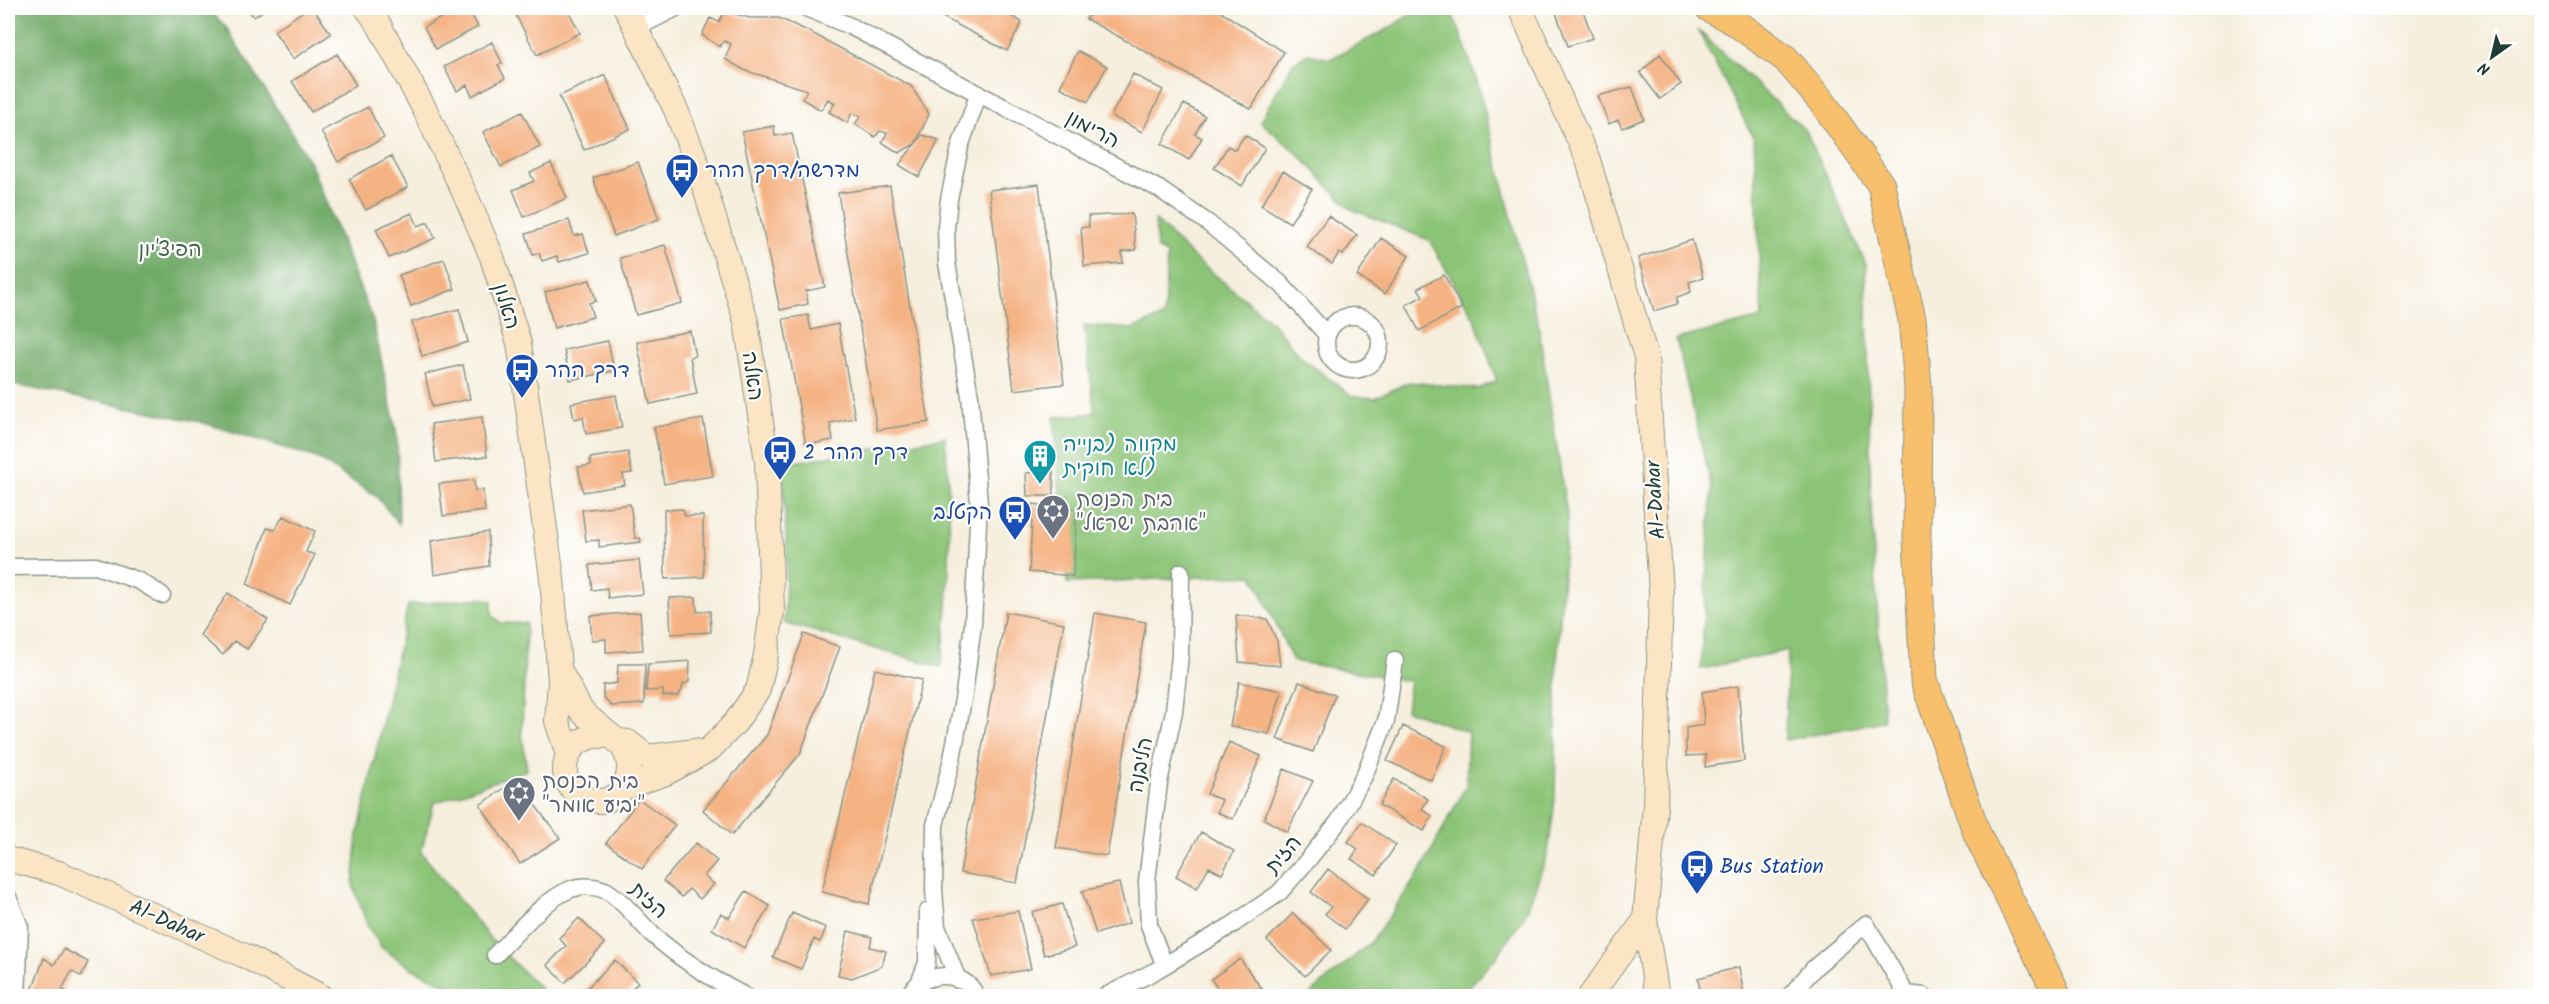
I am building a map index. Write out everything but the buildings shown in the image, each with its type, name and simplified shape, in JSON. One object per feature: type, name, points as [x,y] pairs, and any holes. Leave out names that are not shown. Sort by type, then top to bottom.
[{"type":"main road","points":[[1716,10],[1786,59],[1823,103],[1881,185],[1912,320],[1917,375],[1917,539],[1924,680],[1977,834],[2058,996]]},
{"type":"street","name":"האלון","points":[[367,8],[379,25],[448,156],[492,257],[519,343],[552,579],[559,668],[557,721],[568,755]]},
{"type":"street","points":[[631,18],[676,8]]},
{"type":"street","name":"הרימון","points":[[806,8],[850,26],[1159,189],[1281,284],[1327,335]]},
{"type":"street","name":"Al-Dahar","points":[[1520,8],[1588,160],[1646,357],[1661,592],[1655,806],[1645,920],[1657,996]]},
{"type":"street","name":"האלה","points":[[623,788],[666,773],[710,749],[735,723],[758,690],[766,655],[771,610],[767,462],[746,321],[698,166],[675,110],[631,18]]},
{"type":"street","points":[[958,980],[938,927],[933,890],[935,825],[952,759],[964,694],[977,568],[979,503],[970,396],[947,263],[946,227],[949,199],[960,147],[978,94]]},
{"type":"street","points":[[8,567],[96,566],[139,581],[162,595]]},
{"type":"street","name":"הליבנה","points":[[1164,964],[1149,925],[1147,881],[1159,783],[1174,711],[1180,655],[1181,572]]},
{"type":"street","name":"הזית","points":[[1106,996],[1155,971],[1232,925],[1279,893],[1339,821],[1364,776],[1386,721],[1395,660]]},
{"type":"street","name":"האלון","points":[[559,668],[582,712],[615,739]]},
{"type":"street","points":[[615,739],[629,761],[630,772],[623,788],[615,796],[604,800],[593,801],[579,795],[567,779],[565,768],[568,755],[578,742],[588,738],[615,739],[628,742],[647,757],[710,749]]},
{"type":"street","points":[[8,849],[59,873]]},
{"type":"street","name":"Al-Dahar","points":[[8,859],[59,873],[245,956],[320,996]]},
{"type":"street","name":"הזית","points":[[495,955],[532,918],[553,901],[571,889],[587,886],[606,891],[652,935],[688,964],[745,996]]},
{"type":"street","points":[[908,996],[919,983],[927,963],[928,907],[933,890]]},
{"type":"street","points":[[8,897],[20,927],[17,996]]},
{"type":"street","points":[[1590,996],[1645,920]]},
{"type":"street","points":[[1790,996],[1814,968],[1866,924],[1906,994],[1924,996]]},
{"type":"street","points":[[919,983],[933,976],[946,976],[964,982],[976,995]]},
{"type":"green space","name":"הפיצ'יון","points":[[8,8],[207,8],[226,27],[311,164],[373,321],[397,434],[399,524],[377,497],[317,458],[201,422],[8,384]]},
{"type":"green space","points":[[1419,8],[1449,8],[1458,27],[1477,81],[1538,323],[1567,515],[1557,663],[1555,799],[1548,853],[1525,915],[1495,959],[1460,996],[1308,996],[1372,941],[1420,872],[1466,786],[1468,732],[1406,710],[1410,681],[1293,661],[1253,575],[1067,583],[1054,417],[1095,413],[1084,325],[1132,329],[1164,316],[1167,254],[1157,249],[1155,220],[1192,256],[1272,322],[1301,357],[1352,396],[1375,398],[1409,382],[1478,389],[1497,381],[1475,320],[1429,240],[1351,209],[1296,152],[1260,121],[1293,63],[1308,54],[1330,59],[1388,29]]},
{"type":"green space","points":[[1698,30],[1806,131],[1866,264],[1871,506],[1884,721],[1785,740],[1788,650],[1701,669],[1712,488],[1676,339],[1762,318],[1754,139]]},
{"type":"green space","points":[[945,437],[949,495],[949,552],[947,609],[941,667],[784,623],[787,553],[782,464]]},
{"type":"green space","points":[[479,598],[492,601],[492,615],[501,623],[526,623],[522,733],[527,770],[434,803],[421,852],[492,941],[548,996],[470,996],[413,969],[382,948],[368,927],[353,885],[358,835],[408,605]]},
{"type":"place","name":"מדרשה/דרך ההר","points":[[682,199]]},
{"type":"place","name":"דרך ההר","points":[[522,399]]},
{"type":"place","name":"דרך ההר 2","points":[[780,481]]},
{"type":"place","name":"מקווה (בנייה לא חוקית)","points":[[1040,485]]},
{"type":"place","name":"בית הכנסת \"אהבת ישראל\"","points":[[1053,540]]},
{"type":"place","name":"הקטלב","points":[[1015,541]]},
{"type":"place","name":"בית הכנסת \"יביע אומר\"","points":[[519,822]]},
{"type":"place","name":"Bus Station","points":[[1697,895]]}]
